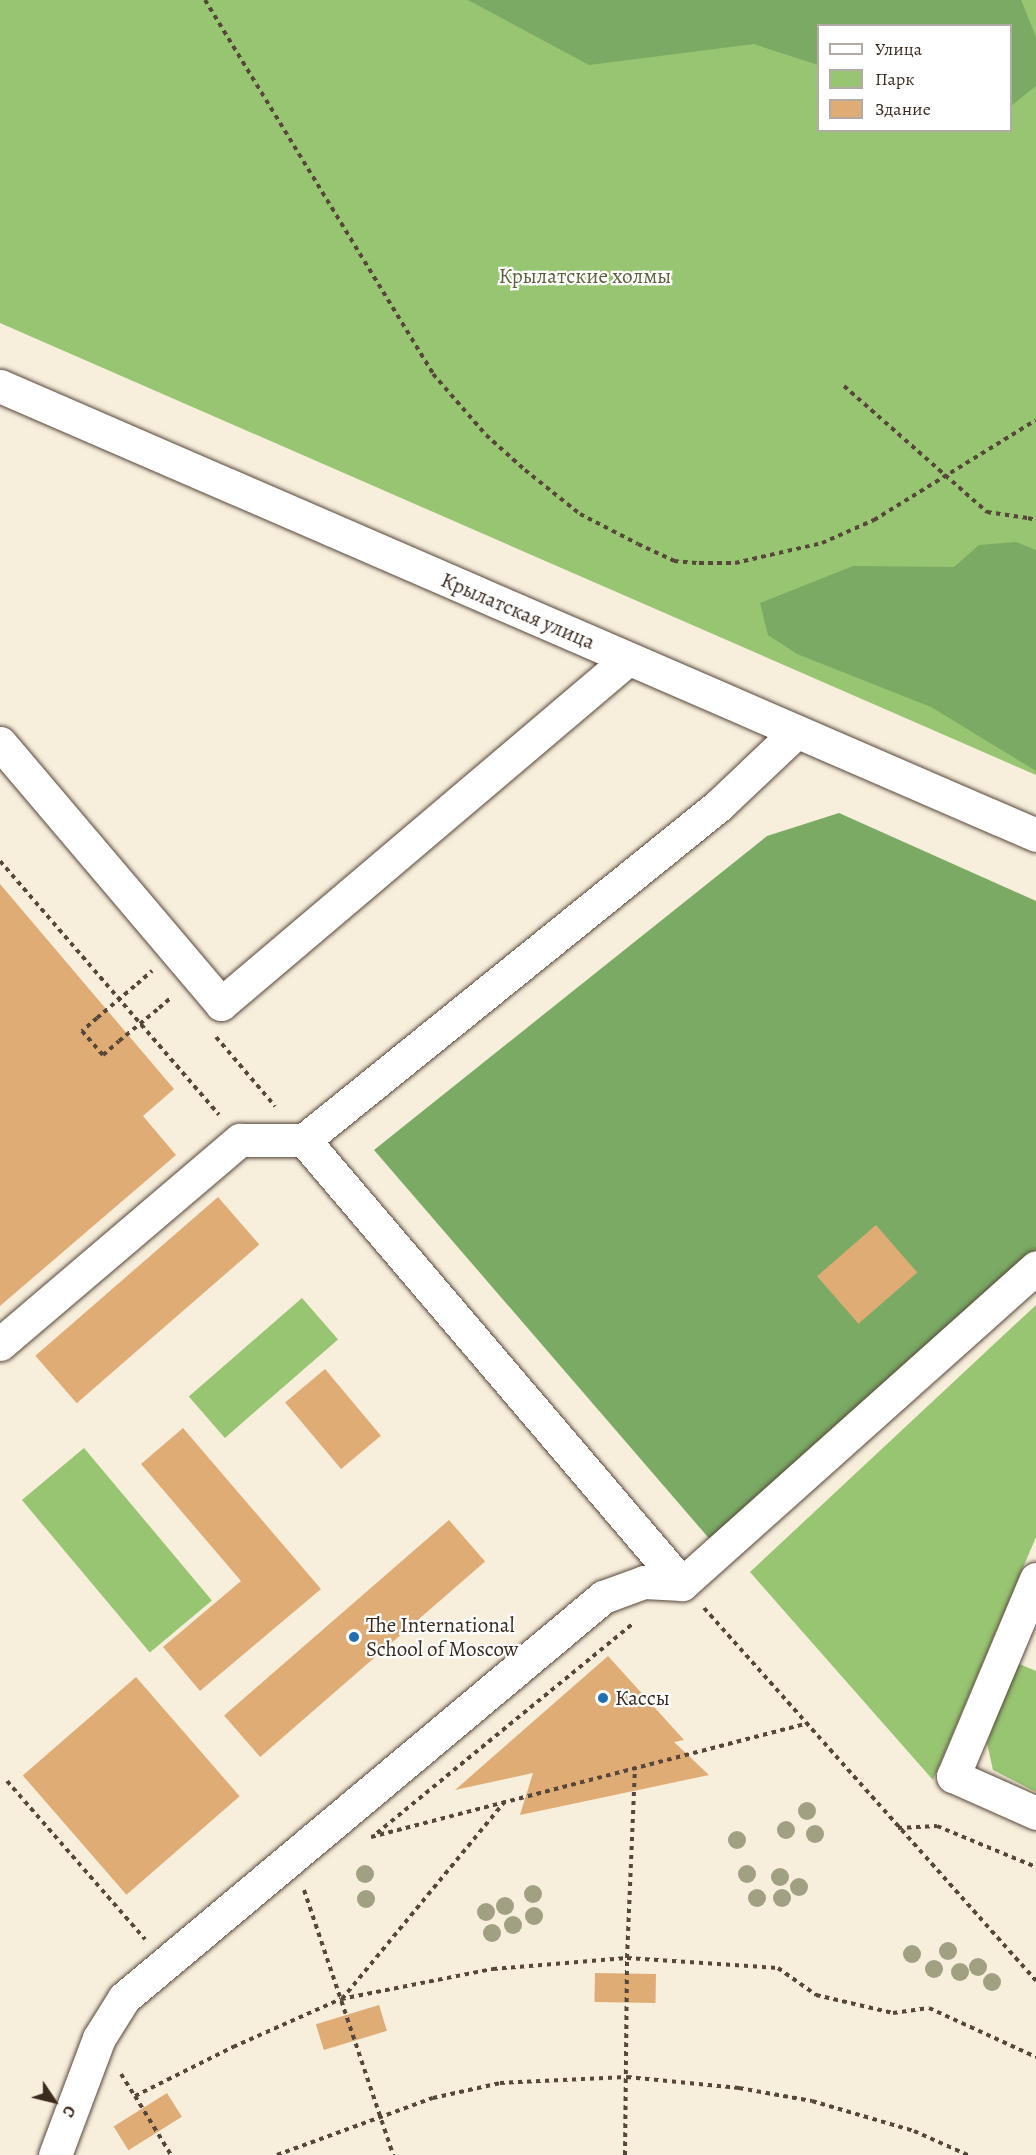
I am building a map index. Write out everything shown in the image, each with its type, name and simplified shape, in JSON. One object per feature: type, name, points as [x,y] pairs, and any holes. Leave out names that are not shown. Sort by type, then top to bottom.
[{"type":"main road","name":"Крылатская улица","points":[[0,386],[1036,835]]},
{"type":"main road","points":[[0,743],[221,1004],[628,659]]},
{"type":"main road","points":[[0,1344],[240,1140],[304,1140],[718,806],[796,732]]},
{"type":"main road","points":[[304,1140],[682,1584]]},
{"type":"main road","points":[[55,2155],[99,2038],[124,1998],[165,1961],[293,1859],[603,1597],[644,1582],[682,1584],[1036,1268]]},
{"type":"main road","points":[[1036,1579],[953,1776],[1036,1813]]},
{"type":"path","points":[[205,0],[433,374],[486,435],[525,470],[580,514],[638,544],[674,561],[699,563],[735,562],[822,543],[874,520],[1036,420]]},
{"type":"path","points":[[844,386],[987,512],[1036,520]]},
{"type":"path","points":[[0,861],[240,1140]]},
{"type":"path","points":[[157,967],[82,1031],[103,1055],[178,991]]},
{"type":"path","points":[[236,1060],[304,1140]]},
{"type":"path","points":[[682,1584],[808,1723],[897,1828],[1036,1981]]},
{"type":"path","points":[[373,1837],[637,1621]]},
{"type":"path","points":[[362,1840],[506,1799],[635,1769],[808,1723]]},
{"type":"path","points":[[625,2155],[627,1958],[635,1769]]},
{"type":"path","points":[[8,1781],[165,1961]]},
{"type":"path","points":[[341,1999],[506,1799]]},
{"type":"path","points":[[897,1828],[937,1827],[1036,1867]]},
{"type":"path","points":[[293,1859],[393,2155]]},
{"type":"path","points":[[135,2096],[233,2047],[341,1999],[493,1969],[627,1958],[778,1968],[816,1995],[893,2013],[929,2008],[1036,2056]]},
{"type":"path","points":[[99,2038],[171,2155]]},
{"type":"path","points":[[276,2155],[433,2098],[500,2084],[627,2077],[739,2088],[812,2101],[915,2131],[968,2155]]},
{"type":"green space","name":"Крылатские холмы","points":[[0,0],[1036,0],[1036,775],[0,323]]},
{"type":"green space","points":[[468,0],[1021,0],[1036,37],[1036,86],[1012,105],[1012,24],[817,24],[817,65],[754,44],[589,65]]},
{"type":"green space","points":[[1016,542],[1036,550],[1036,771],[931,707],[797,654],[768,635],[760,603],[853,566],[954,567],[979,545]]},
{"type":"green space","points":[[839,813],[1036,901],[1036,1250],[713,1543],[374,1150],[767,836]]},
{"type":"green space","points":[[302,1298],[338,1340],[225,1438],[189,1396]]},
{"type":"green space","points":[[1036,1305],[1036,1537],[933,1780],[750,1572]]},
{"type":"green space","points":[[84,1448],[212,1600],[150,1653],[22,1500]]},
{"type":"green space","points":[[1017,1663],[1036,1671],[1036,1792],[993,1770],[987,1743]]},
{"type":"building","points":[[0,884],[174,1089],[143,1116],[176,1155],[0,1306]]},
{"type":"building","points":[[218,1197],[259,1245],[77,1403],[35,1356]]},
{"type":"building","points":[[876,1225],[917,1273],[858,1324],[817,1276]]},
{"type":"building","points":[[325,1369],[381,1436],[341,1469],[285,1402]]},
{"type":"building","points":[[183,1428],[321,1589],[200,1691],[163,1647],[241,1581],[141,1464]]},
{"type":"building","name":"The International School of Moscow","points":[[449,1520],[485,1562],[260,1757],[224,1716]]},
{"type":"building","name":"Кассы","points":[[608,1656],[684,1740],[674,1742],[709,1775],[520,1815],[533,1773],[455,1790]]},
{"type":"building","points":[[136,1677],[240,1796],[126,1895],[23,1775]]},
{"type":"building","points":[[595,1973],[656,1974],[655,2003],[594,2002]]},
{"type":"building","points":[[379,2005],[387,2031],[324,2050],[316,2024]]},
{"type":"building","points":[[167,2093],[182,2117],[128,2150],[114,2126]]},
{"type":"place","name":"The International School of Moscow","points":[[354,1637]]},
{"type":"place","name":"Кассы","points":[[603,1698]]}]
